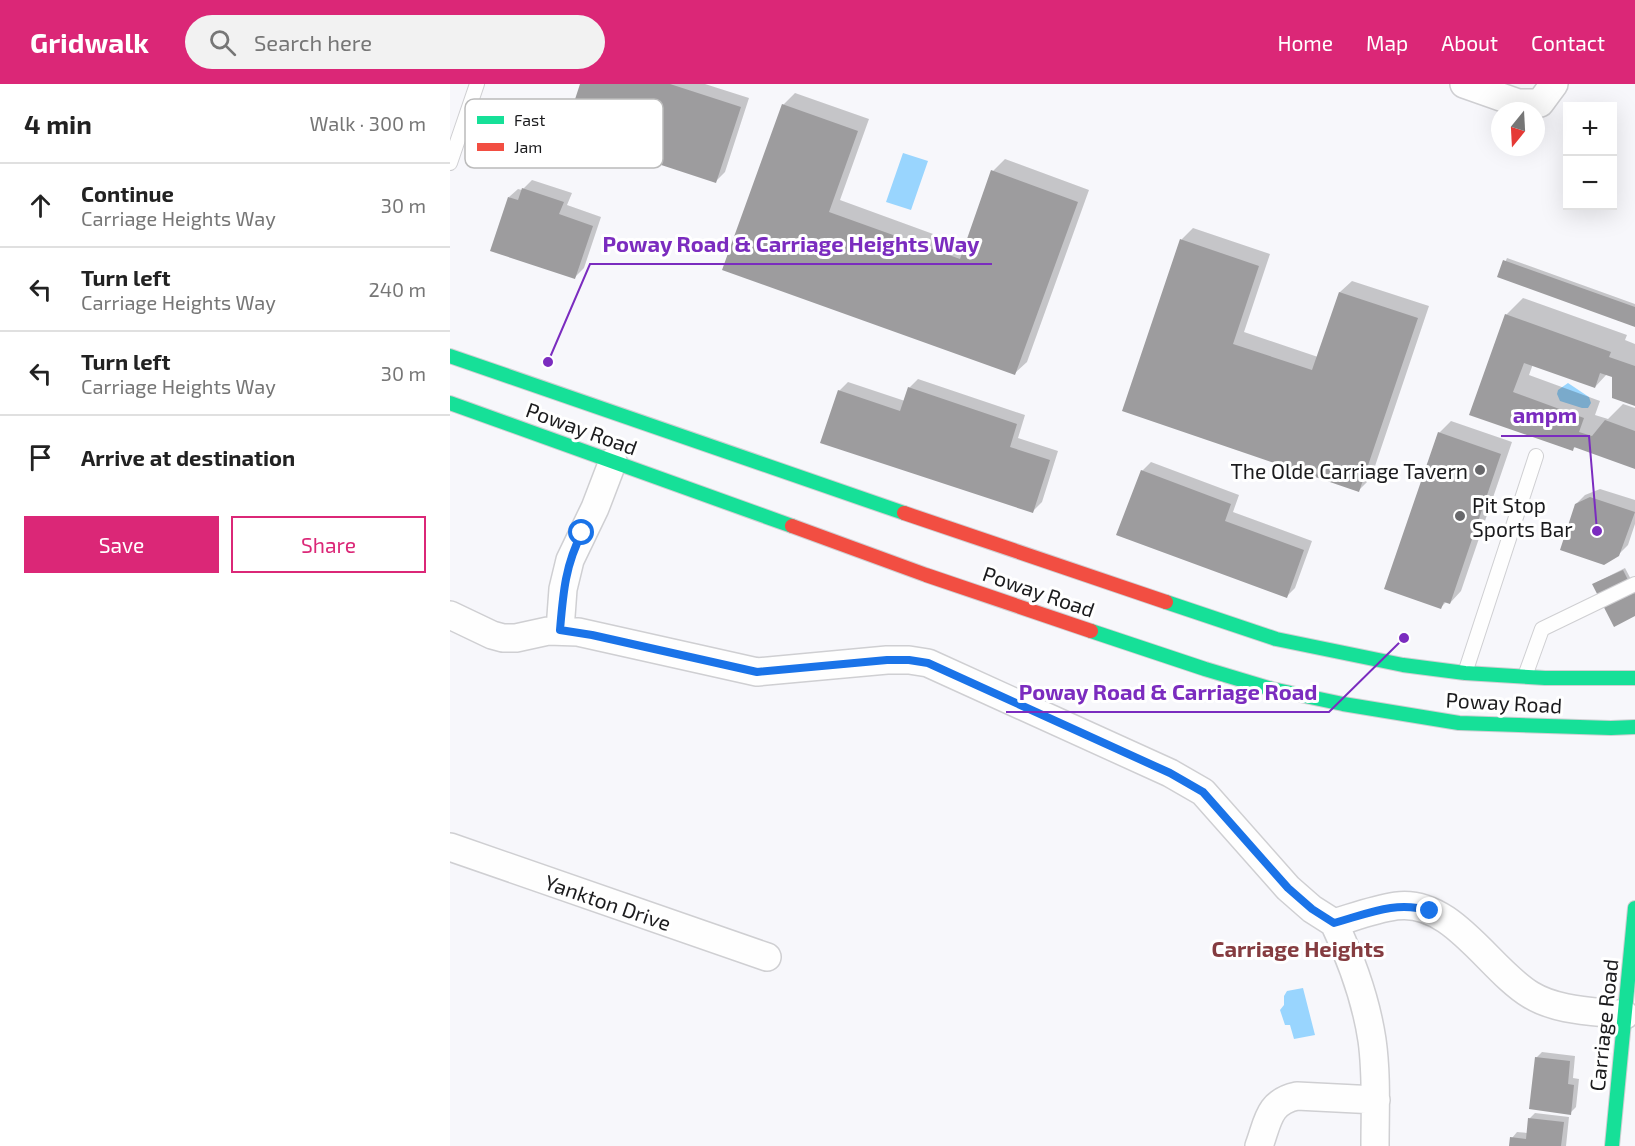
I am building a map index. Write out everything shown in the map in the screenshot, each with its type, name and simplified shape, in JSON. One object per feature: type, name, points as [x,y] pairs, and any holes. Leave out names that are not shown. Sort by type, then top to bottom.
[{"type":"main road","name":"Poway Road","points":[[450,356],[1276,639],[1341,653],[1465,673],[1635,678]]},
{"type":"main road","name":"Poway Road","points":[[450,403],[926,575],[1205,669],[1272,689],[1343,704],[1459,723],[1635,727]]},
{"type":"main road","name":"Carriage Road","points":[[1612,1146],[1630,1016],[1635,908]]},
{"type":"street","points":[[1464,84],[1518,103],[1547,94]]},
{"type":"street","points":[[560,630],[563,589],[570,560],[593,514],[613,461]]},
{"type":"street","points":[[450,615],[503,638],[516,638],[560,630],[757,672],[887,660],[928,663],[1170,773],[1203,792],[1288,888],[1312,909],[1334,923],[1346,948],[1367,1018],[1375,1067],[1375,1146]]},
{"type":"street","name":"Yankton Drive","points":[[450,847],[767,957]]},
{"type":"street","points":[[1334,923],[1396,906],[1414,906],[1430,911],[1456,927],[1530,994],[1558,1005],[1630,1016]]},
{"type":"street","points":[[1259,1146],[1272,1110],[1286,1098],[1297,1096],[1376,1101]]},
{"type":"lane","points":[[472,99],[477,84]]},
{"type":"lane","points":[[450,163],[465,119]]},
{"type":"lane","points":[[1465,673],[1536,456]]},
{"type":"lane","points":[[1525,676],[1542,629],[1635,584]]},
{"type":"water","points":[[903,153],[928,161],[911,210],[886,202]]},
{"type":"water","points":[[1568,383],[1589,397],[1591,403],[1588,408],[1560,401],[1558,390]]},
{"type":"water","points":[[1303,988],[1315,1035],[1294,1039],[1290,1025],[1285,1025],[1280,1010],[1284,1005],[1284,996],[1287,991]]},
{"type":"building","points":[[580,84],[670,84],[741,107],[716,183],[663,166],[663,99],[575,99]]},
{"type":"building","points":[[782,104],[858,131],[829,212],[960,259],[991,170],[1078,202],[1015,375],[722,270]]},
{"type":"building","points":[[522,188],[564,202],[559,214],[593,226],[575,279],[490,251],[508,197],[518,200]]},
{"type":"building","points":[[1180,239],[1259,266],[1233,344],[1312,370],[1339,292],[1418,318],[1359,492],[1122,411]]},
{"type":"building","points":[[1503,260],[1635,307],[1635,327],[1497,277]]},
{"type":"building","points":[[1505,314],[1611,352],[1609,357],[1635,366],[1635,406],[1612,398],[1612,377],[1600,373],[1595,388],[1524,363],[1513,392],[1584,418],[1579,432],[1592,436],[1605,420],[1635,431],[1635,469],[1574,447],[1573,451],[1469,415]]},
{"type":"building","points":[[908,387],[1017,424],[1010,447],[1050,460],[1033,513],[820,443],[838,390],[900,411]]},
{"type":"building","points":[[1438,432],[1501,454],[1450,604],[1444,602],[1441,609],[1384,589]]},
{"type":"building","points":[[1141,470],[1231,504],[1225,521],[1304,550],[1287,598],[1116,535]]},
{"type":"building","points":[[1590,497],[1635,512],[1619,556],[1604,565],[1560,550],[1575,504]]},
{"type":"building","points":[[1623,570],[1635,594],[1635,616],[1614,627],[1592,584]]},
{"type":"building","points":[[1535,1057],[1570,1061],[1568,1084],[1574,1085],[1571,1115],[1529,1109]]},
{"type":"building","points":[[1528,1118],[1564,1122],[1561,1146],[1509,1146],[1510,1137],[1526,1139]]},
{"type":"traffic: fast","points":[[450,356],[904,513]]},
{"type":"traffic: fast","points":[[450,403],[792,526]]},
{"type":"traffic: fast","points":[[1166,602],[1276,639],[1403,665],[1465,673],[1545,678],[1635,678]]},
{"type":"traffic: fast","points":[[1091,631],[1272,689],[1343,704],[1459,723],[1635,727]]},
{"type":"traffic: fast","points":[[1612,1146],[1635,908]]},
{"type":"traffic: jam","points":[[904,513],[1166,602]]},
{"type":"traffic: jam","points":[[792,526],[926,575],[1091,631]]},
{"type":"place","name":"Poway Road & Carriage Heights Way","points":[[548,362]]},
{"type":"place","name":"The Olde Carriage Tavern","points":[[1480,470]]},
{"type":"place","name":"Pit Stop Sports Bar","points":[[1460,516]]},
{"type":"place","name":"ampm","points":[[1597,531]]},
{"type":"place","name":"Poway Road & Carriage Road","points":[[1404,638]]},
{"type":"district","name":"Carriage Heights","points":[[1298,948]]},
{"type":"route","points":[[582,533],[566,573],[560,630],[757,672],[887,660],[928,663],[1170,773],[1203,792],[1288,888],[1312,909],[1334,923],[1396,906],[1414,906],[1430,911]]}]
